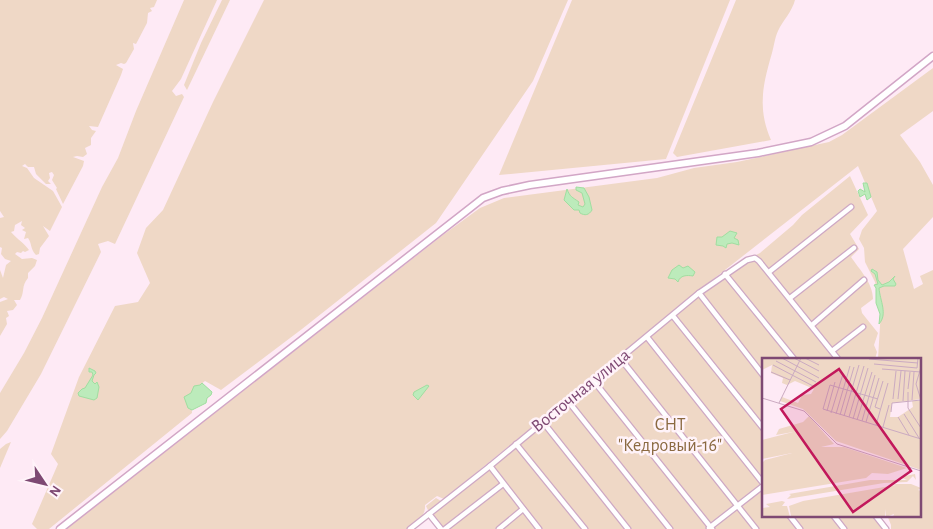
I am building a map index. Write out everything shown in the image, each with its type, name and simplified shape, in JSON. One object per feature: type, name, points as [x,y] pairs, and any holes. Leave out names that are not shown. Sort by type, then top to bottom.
[{"type":"street","points":[[60,529],[483,198],[502,191],[530,185],[758,153],[811,142],[845,126],[933,56]]},
{"type":"street","points":[[837,358],[769,272],[851,207]]},
{"type":"street","points":[[790,298],[854,248]]},
{"type":"street","name":"Восточная улица","points":[[410,529],[490,466],[699,293],[725,274],[748,260],[755,258],[769,272]]},
{"type":"street","points":[[725,274],[793,358]]},
{"type":"street","points":[[812,325],[864,280]]},
{"type":"street","points":[[699,293],[762,374]]},
{"type":"street","points":[[673,316],[762,427]]},
{"type":"street","points":[[832,351],[863,327]]},
{"type":"street","points":[[647,337],[762,483]]},
{"type":"street","points":[[620,358],[756,529]]},
{"type":"street","points":[[593,380],[710,528],[762,485]]},
{"type":"street","points":[[568,401],[670,529]]},
{"type":"street","points":[[543,422],[628,529]]},
{"type":"street","points":[[516,444],[584,529]]},
{"type":"street","points":[[490,466],[540,529]]},
{"type":"street","points":[[446,529],[503,484]]},
{"type":"street","points":[[499,529],[523,509]]},
{"type":"street","points":[[429,514],[441,529]]},
{"type":"street","points":[[790,516],[800,529]]},
{"type":"street","points":[[834,516],[844,529]]},
{"type":"street","points":[[876,516],[886,529]]},
{"type":"green space","points":[[0,0],[157,0],[154,7],[150,8],[152,11],[148,13],[147,23],[136,44],[133,43],[134,49],[126,63],[116,65],[123,69],[98,127],[89,126],[92,130],[96,131],[91,138],[91,145],[85,148],[87,154],[83,157],[73,157],[84,161],[83,166],[63,204],[52,180],[54,175],[52,172],[49,173],[50,178],[48,181],[51,184],[46,184],[36,174],[34,167],[28,167],[25,164],[22,166],[27,168],[34,178],[53,191],[62,207],[50,231],[43,226],[49,236],[40,248],[39,254],[36,255],[34,253],[28,238],[24,239],[26,232],[22,230],[25,228],[21,225],[22,221],[15,225],[14,231],[11,232],[29,250],[15,254],[22,259],[32,258],[37,260],[35,266],[28,273],[20,300],[14,300],[17,305],[13,310],[7,311],[9,316],[6,318],[7,324],[0,336],[0,302],[8,299],[4,297],[0,299],[0,270],[3,278],[6,265],[11,261],[5,259],[1,254],[2,248],[0,247],[0,218],[4,217],[0,211]]},
{"type":"green space","points":[[184,0],[217,0],[181,79],[172,91],[176,96],[182,94],[184,97],[115,244],[108,241],[98,244],[101,252],[41,374],[7,431],[0,439],[0,393],[42,318],[102,187],[118,158],[136,111]]},
{"type":"green space","points":[[222,0],[230,0],[187,90],[184,85],[201,43]]},
{"type":"green space","points":[[264,0],[568,0],[533,81],[436,223],[302,329],[221,390],[205,381],[197,388],[193,395],[192,413],[49,529],[37,529],[32,524],[58,464],[51,454],[79,377],[115,306],[138,302],[150,283],[137,253],[146,228],[163,210],[213,102]]},
{"type":"green space","points":[[572,0],[730,0],[666,159],[499,175]]},
{"type":"green space","points":[[736,0],[795,0],[777,33],[764,86],[764,117],[771,140],[677,157],[673,153]]},
{"type":"green space","name":"СНТ \"Кедровый-16\"","points":[[933,68],[933,111],[900,135],[920,162],[933,185],[933,217],[903,249],[914,289],[923,284],[920,276],[933,270],[933,529],[891,529],[887,516],[920,516],[920,358],[878,358],[881,309],[875,282],[865,262],[864,248],[859,239],[862,230],[877,211],[858,166],[693,295],[618,357],[729,269],[760,253],[802,215],[850,176],[868,215],[850,234],[859,249],[851,257],[871,287],[873,299],[861,308],[862,313],[878,333],[874,345],[877,352],[875,358],[762,358],[762,516],[881,516],[888,529],[442,529],[426,506],[436,498],[441,501],[444,499],[437,496],[425,505],[422,516],[407,529],[66,529],[480,208],[504,198],[657,178],[694,168],[737,162],[829,142],[842,135]],"holes":[[[593,378],[515,444],[472,476]]]},
{"type":"green space","points":[[11,442],[0,468],[0,449]]},
{"type":"shaded area","points":[[863,183],[867,183],[871,197],[867,200],[865,194],[860,197],[858,191],[860,189],[865,192]]},
{"type":"shaded area","points":[[576,187],[584,188],[589,197],[592,210],[587,215],[580,213],[579,210],[574,210],[564,200],[567,189],[570,195],[579,202],[578,205],[583,207],[585,204],[582,193],[576,190]]},
{"type":"shaded area","points":[[730,231],[737,233],[734,238],[738,240],[739,245],[727,244],[726,248],[716,245],[717,237],[722,237]]},
{"type":"shaded area","points":[[679,265],[683,268],[688,266],[695,272],[693,276],[682,277],[678,282],[675,279],[668,278],[672,270]]},
{"type":"shaded area","points":[[872,269],[877,272],[878,280],[882,285],[889,282],[895,276],[893,279],[896,284],[895,286],[879,288],[883,316],[879,324],[880,314],[876,303],[876,288],[874,285],[878,284],[875,274],[871,271]]},
{"type":"shaded area","points":[[89,368],[95,371],[96,373],[92,381],[95,384],[97,382],[99,387],[97,398],[94,400],[79,396],[78,393],[85,388],[93,375],[92,372],[89,372]]},
{"type":"shaded area","points":[[202,383],[212,392],[211,395],[207,398],[206,403],[192,410],[188,408],[184,397],[191,393],[194,386]]},
{"type":"shaded area","points":[[427,385],[429,386],[418,400],[413,395],[414,392]]}]
